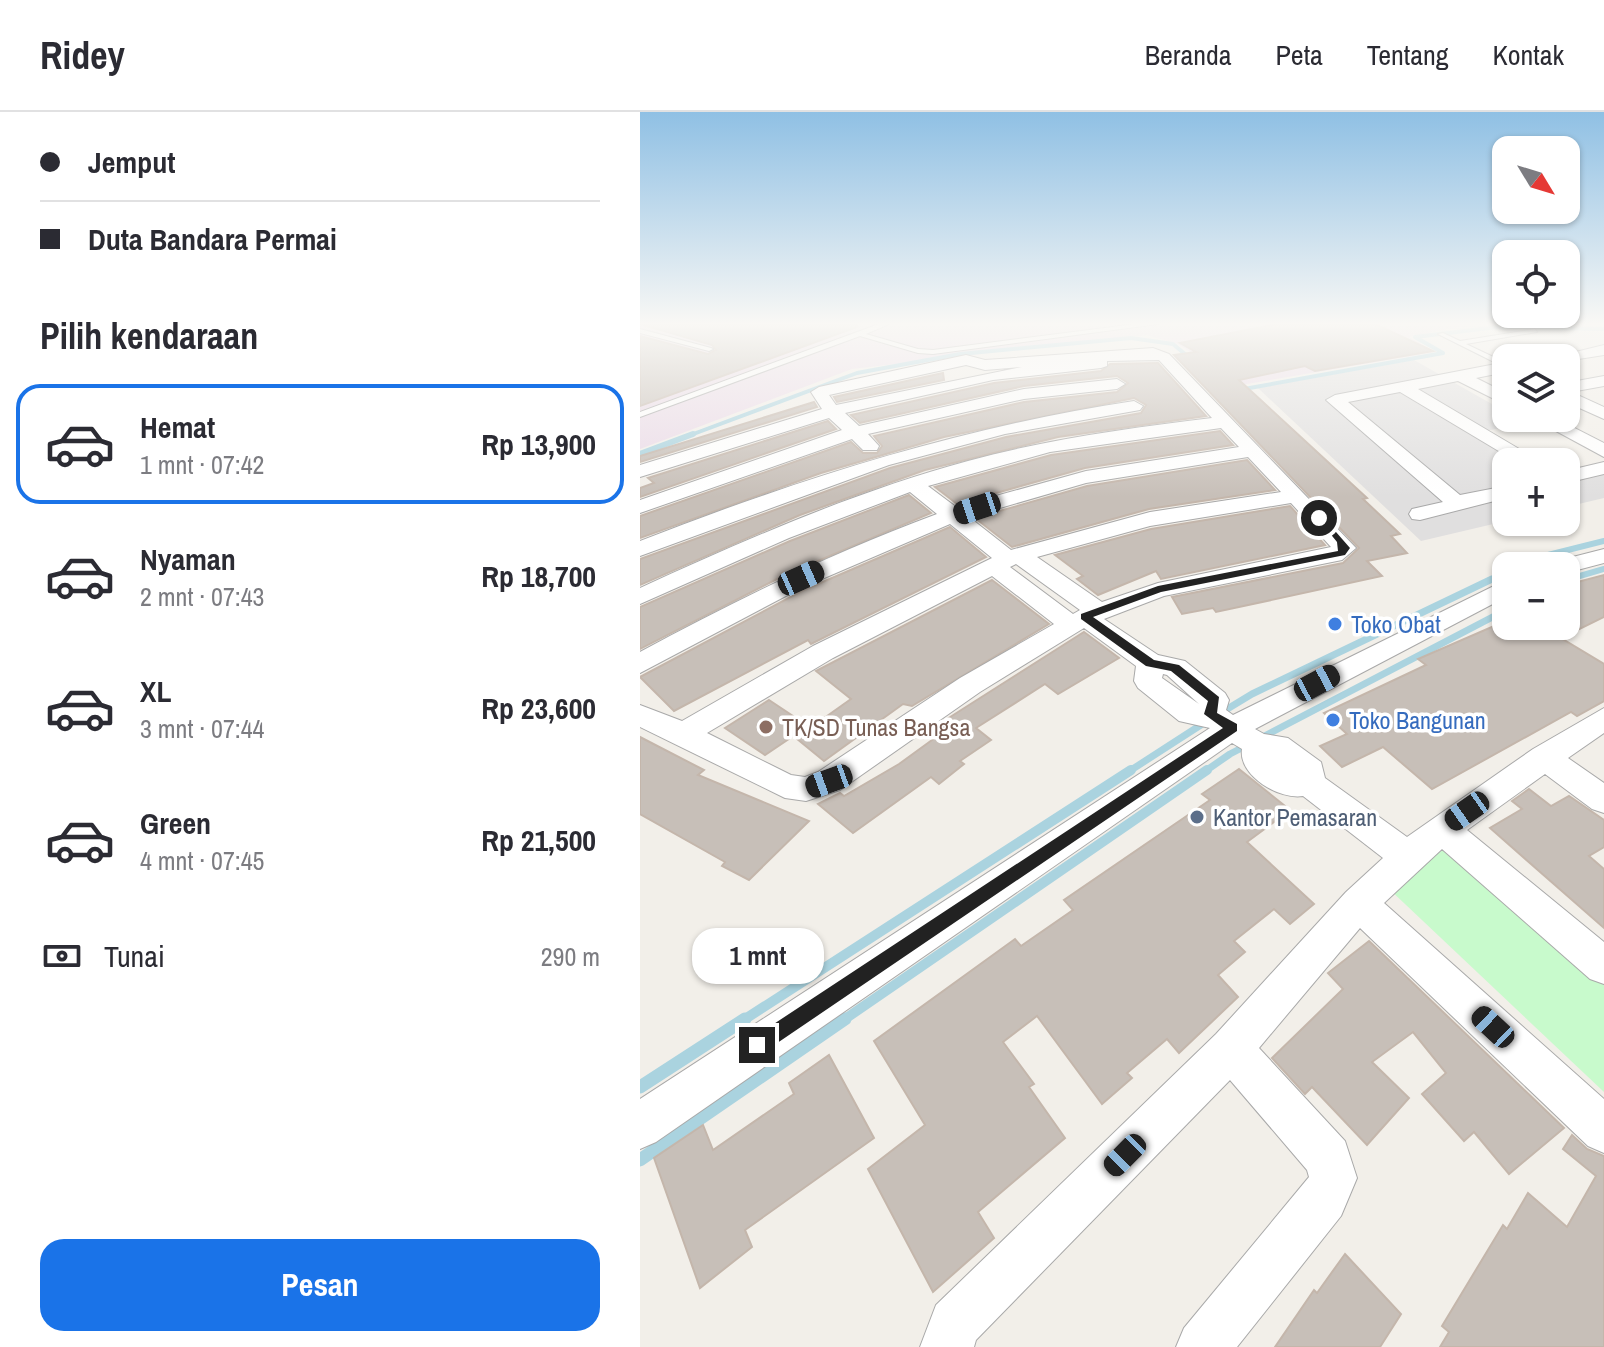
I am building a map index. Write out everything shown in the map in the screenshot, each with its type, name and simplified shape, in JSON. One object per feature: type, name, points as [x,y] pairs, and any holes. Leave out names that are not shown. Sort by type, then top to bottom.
[{"type":"street","points":[[858,382],[819,392],[832,411],[884,458]]},
{"type":"street","points":[[640,471],[832,411],[944,382]]},
{"type":"street","points":[[640,715],[785,786],[806,789],[829,781],[970,685],[1084,617],[1158,590],[1341,553],[1345,548],[1342,541],[1185,382]]},
{"type":"street","points":[[1424,382],[1335,400],[1453,499],[1462,502]]},
{"type":"street","points":[[1471,382],[1492,393]]},
{"type":"street","points":[[1580,385],[1601,382]]},
{"type":"street","points":[[640,507],[855,432],[1010,397],[1117,384],[1155,431]]},
{"type":"street","points":[[1401,386],[1507,448]]},
{"type":"street","points":[[1580,403],[1604,414]]},
{"type":"street","points":[[640,549],[884,458],[1008,427],[1134,406]]},
{"type":"street","points":[[640,597],[738,552],[913,484],[1022,452],[1224,422]]},
{"type":"street","points":[[1568,432],[1604,451]]},
{"type":"street","points":[[640,664],[801,578],[880,543],[953,516],[1096,475],[1253,451]]},
{"type":"street","points":[[1580,474],[1604,468]]},
{"type":"street","points":[[913,484],[1084,617],[1150,663],[1175,667],[1215,700],[1256,760],[1290,786],[1309,783],[1408,857]]},
{"type":"street","points":[[1420,514],[1492,495]]},
{"type":"street","points":[[683,734],[823,652],[1007,560],[1150,519],[1297,496]]},
{"type":"street","points":[[665,498],[738,552]]},
{"type":"street","points":[[1580,562],[1604,556]]},
{"type":"street","points":[[640,1126],[1232,728],[1492,594]]},
{"type":"street","points":[[947,1347],[955,1324],[1231,1049],[1359,903],[1442,829],[1604,718]]},
{"type":"street","points":[[1544,757],[1604,800]]},
{"type":"street","points":[[1442,829],[1604,966]]},
{"type":"street","points":[[1359,903],[1604,1130]]},
{"type":"street","points":[[1203,1347],[1324,1199],[1333,1178],[1328,1158],[1231,1049]]},
{"type":"lane","points":[[640,415],[731,382]]},
{"type":"shaded area","points":[[640,382],[819,382],[640,449]]},
{"type":"shaded area","points":[[1236,382],[1261,382],[1241,385]]},
{"type":"shaded area","points":[[1293,382],[1452,382],[1492,404],[1492,430],[1470,434],[1494,448],[1492,524],[1421,541],[1258,388]]},
{"type":"shaded area","points":[[1604,463],[1604,498],[1580,504],[1580,468]]},
{"type":"green space","points":[[1446,848],[1604,983],[1604,1092],[1387,887]]},
{"type":"building","points":[[640,382],[707,382],[640,406]]},
{"type":"building","points":[[904,382],[936,382],[837,402],[834,397]]},
{"type":"building","points":[[1065,382],[1024,386],[860,423],[851,415],[994,383]]},
{"type":"building","points":[[1126,382],[1175,382],[1206,416],[1058,437],[925,470],[800,515],[640,585],[640,559],[890,468],[1006,437],[1141,413],[1146,405],[1134,398],[944,437],[821,473],[640,538],[640,516],[851,442],[863,453],[877,453],[882,446],[874,436],[1024,402],[1117,392],[1128,383]]},
{"type":"building","points":[[1200,382],[1241,382],[1367,498],[1363,499],[1400,534],[1391,536],[1407,553],[1367,561],[1382,576],[1216,612],[1213,608],[1182,614],[1172,597],[1343,563],[1359,548]]},
{"type":"building","points":[[814,402],[817,407],[640,462],[640,456]]},
{"type":"building","points":[[828,421],[836,429],[640,497],[640,488],[654,483],[648,478]]},
{"type":"building","points":[[1220,431],[1233,445],[1085,468],[957,504],[935,487],[1051,455]]},
{"type":"building","points":[[1247,460],[1275,490],[1149,509],[1012,547],[975,518],[1087,486]]},
{"type":"building","points":[[909,495],[931,513],[785,575],[640,649],[640,607],[790,541]]},
{"type":"building","points":[[1290,506],[1325,545],[1161,579],[1156,571],[1098,595],[1077,579],[1083,576],[1055,555],[1151,529]]},
{"type":"building","points":[[950,527],[986,557],[811,644],[808,640],[674,711],[640,677],[802,591]]},
{"type":"building","points":[[1604,575],[1604,617],[1580,629],[1580,581]]},
{"type":"building","points":[[992,580],[1049,624],[912,706],[903,704],[824,761],[796,738],[851,699],[816,671]]},
{"type":"building","points":[[1492,627],[1492,640],[1564,640],[1604,664],[1604,701],[1577,716],[1571,712],[1432,789],[1383,747],[1342,767],[1320,746],[1347,734],[1324,713],[1426,665],[1418,659]]},
{"type":"building","points":[[1084,632],[1119,658],[1058,694],[1045,684],[976,728],[991,740],[960,761],[964,764],[939,784],[931,777],[853,833],[818,804],[840,793],[844,796],[899,764],[943,732],[936,726]]},
{"type":"building","name":"TK/SD Tunas Bangsa","points":[[769,700],[808,726],[765,755],[725,728]]},
{"type":"building","points":[[640,737],[704,770],[698,775],[809,821],[749,880],[722,866],[725,862],[640,814]]},
{"type":"building","points":[[1239,769],[1290,810],[1247,842],[1314,904],[1290,924],[1274,909],[1234,941],[1245,952],[1218,975],[1238,997],[1179,1053],[1167,1039],[1127,1073],[1132,1078],[1102,1104],[1037,1016],[1003,1042],[1034,1084],[1029,1087],[1065,1138],[978,1212],[994,1238],[933,1292],[868,1169],[925,1125],[874,1041],[1015,939],[1021,946],[1073,910],[1064,900],[1210,800],[1202,794]]},
{"type":"building","points":[[1529,789],[1551,806],[1569,796],[1604,820],[1604,847],[1589,856],[1604,869],[1604,928],[1490,828],[1522,809],[1512,801]]},
{"type":"building","points":[[1369,941],[1564,1128],[1509,1174],[1474,1132],[1464,1141],[1422,1094],[1446,1073],[1413,1032],[1372,1062],[1409,1098],[1367,1145],[1312,1087],[1305,1094],[1272,1058],[1343,989],[1328,973]]},
{"type":"building","points":[[829,1055],[874,1138],[745,1230],[752,1247],[700,1288],[654,1158],[703,1125],[713,1150],[794,1094],[789,1083]]},
{"type":"building","points":[[1572,1135],[1587,1149],[1604,1156],[1604,1347],[1440,1347],[1449,1332],[1442,1326],[1503,1225],[1507,1229],[1528,1193],[1567,1227],[1596,1176],[1563,1149]]},
{"type":"building","points":[[1345,1254],[1401,1314],[1380,1347],[1275,1347],[1314,1290],[1317,1293]]},
{"type":"waterway","points":[[688,436],[834,382]]},
{"type":"waterway","points":[[1238,386],[1244,389],[1285,382]]},
{"type":"waterway","points":[[640,454],[693,434]]},
{"type":"waterway","points":[[1560,552],[1604,541]]},
{"type":"waterway","points":[[1580,576],[1604,569]]},
{"type":"waterway","points":[[1219,714],[1252,694],[1492,579]]},
{"type":"waterway","points":[[1488,581],[1492,579]]},
{"type":"waterway","points":[[1204,772],[1230,754],[1492,617]]},
{"type":"waterway","points":[[1128,772],[1207,721]]},
{"type":"waterway","points":[[742,1021],[1131,770]]},
{"type":"waterway","points":[[842,1021],[1207,770]]},
{"type":"waterway","points":[[640,1087],[745,1019]]},
{"type":"waterway","points":[[640,1160],[845,1019]]},
{"type":"place","name":"Toko Obat","points":[[1335,624]]},
{"type":"place","name":"Toko Bangunan","points":[[1333,720]]},
{"type":"place","name":"TK/SD Tunas Bangsa","points":[[766,727]]},
{"type":"place","name":"Kantor Pemasaran","points":[[1197,817]]},
{"type":"route","points":[[757,1045],[1232,728],[1210,714],[1215,700],[1175,667],[1150,663],[1085,617],[1158,590],[1341,553],[1345,548],[1342,541],[1319,518]]}]
